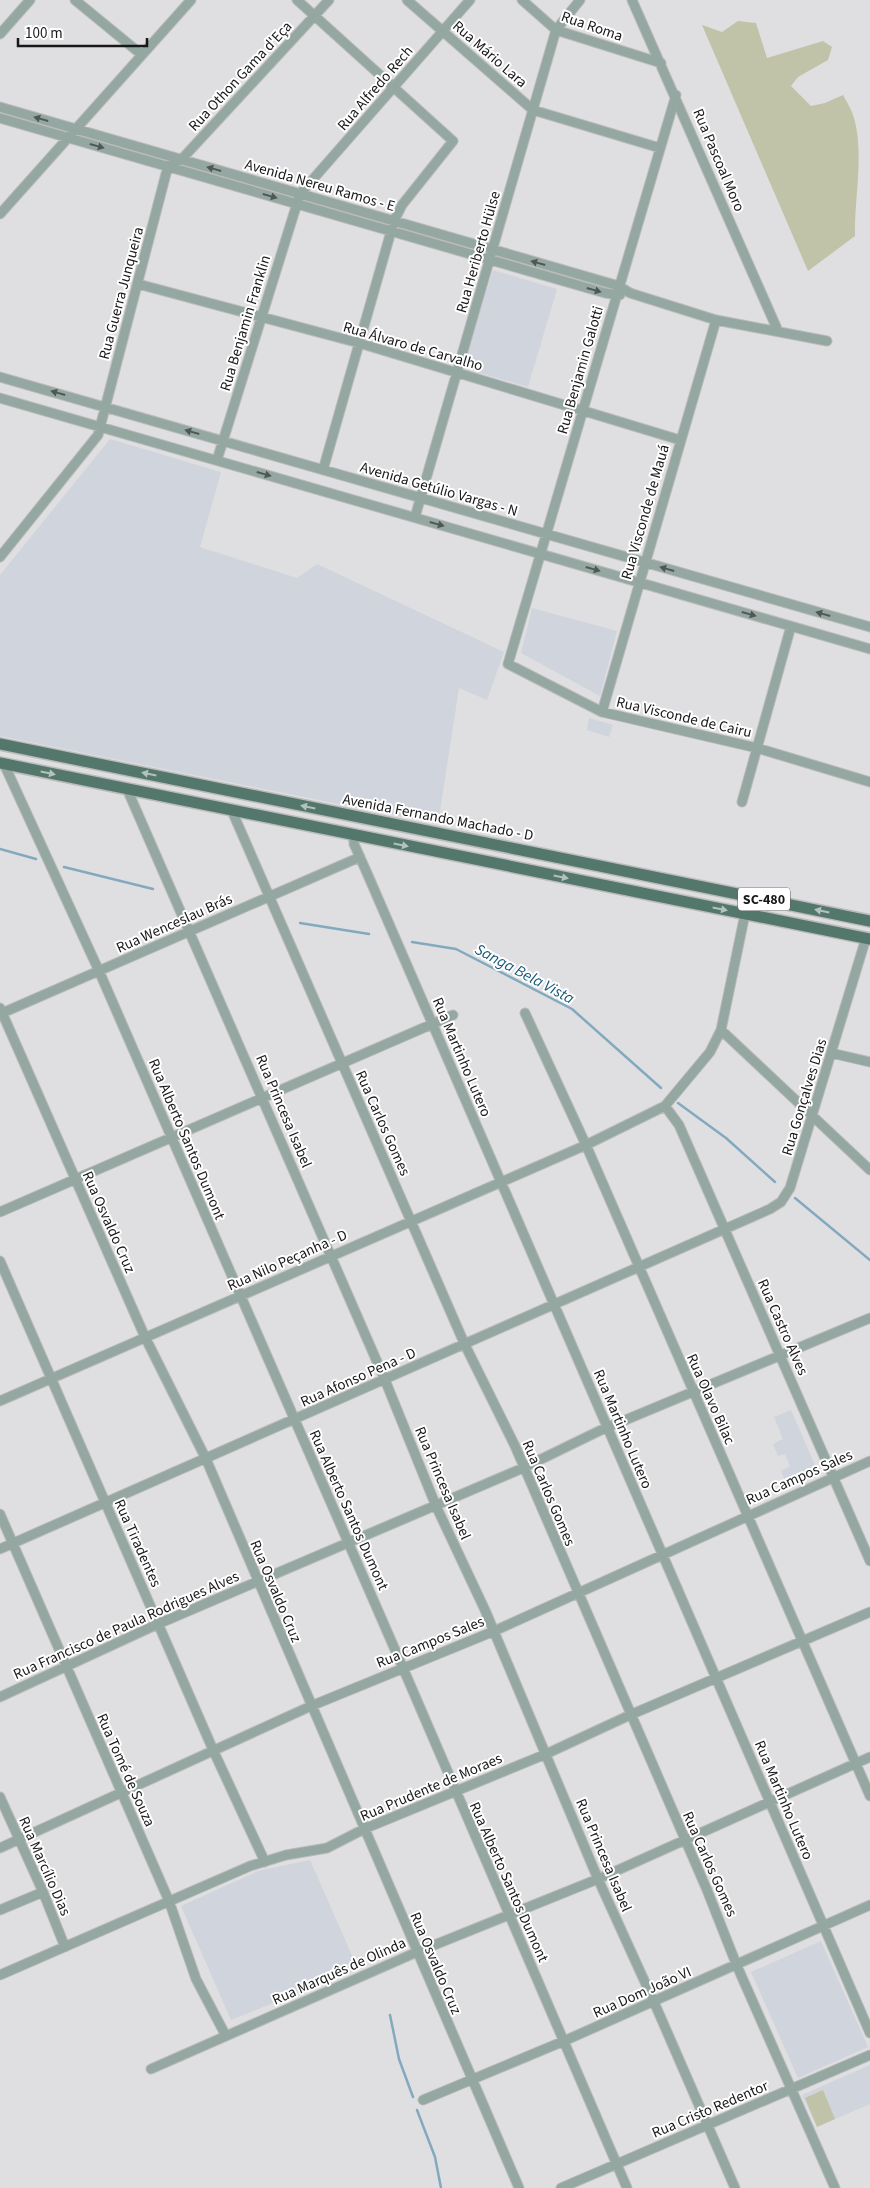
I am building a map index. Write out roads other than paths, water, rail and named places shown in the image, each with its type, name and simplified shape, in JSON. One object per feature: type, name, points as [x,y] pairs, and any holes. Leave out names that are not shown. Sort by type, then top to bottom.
[{"type":"main road","name":"Avenida Fernando Machado - D","points":[[0,744],[870,921]]},
{"type":"main road","points":[[2,763],[868,938]]},
{"type":"main road","points":[[172,797],[204,796],[210,787]]},
{"type":"main road","points":[[354,835],[356,817]]},
{"type":"main road","points":[[480,860],[485,842]]},
{"type":"main road","points":[[745,914],[749,896]]},
{"type":"street","points":[[0,34],[30,0]]},
{"type":"street","points":[[75,0],[142,54]]},
{"type":"street","points":[[0,214],[191,0]]},
{"type":"street","points":[[297,0],[452,140],[402,205],[394,221],[323,470]]},
{"type":"street","name":"Rua Othon Gama d'Eça","points":[[168,166],[181,160],[329,0]]},
{"type":"street","name":"Rua Mário Lara","points":[[407,0],[533,110]]},
{"type":"street","name":"Rua Alfredo Rech","points":[[300,194],[470,0]]},
{"type":"street","name":"Rua Roma","points":[[522,0],[556,30],[661,63]]},
{"type":"street","name":"Rua Heriberto Hülse","points":[[415,517],[556,30],[580,0]]},
{"type":"street","name":"Rua Pascoal Moro","points":[[632,0],[676,95],[778,331]]},
{"type":"street","name":"Rua Benjamin Galotti","points":[[512,654],[618,286],[676,95]]},
{"type":"street","name":"Avenida Nereu Ramos - E","points":[[0,107],[618,286],[630,294],[716,320],[827,341]]},
{"type":"street","points":[[533,110],[660,148]]},
{"type":"street","name":"Avenida Nereu Ramos - E","points":[[0,118],[616,296],[630,294]]},
{"type":"street","points":[[126,154],[129,144]]},
{"type":"street","name":"Rua Guerra Junqueira","points":[[0,556],[98,435],[168,166]]},
{"type":"street","name":"Rua Benjamin Franklin","points":[[217,460],[300,194]]},
{"type":"street","points":[[440,245],[443,235]]},
{"type":"street","points":[[553,278],[556,268]]},
{"type":"street","name":"Rua Álvaro de Carvalho","points":[[138,284],[457,372],[680,440]]},
{"type":"street","name":"Rua Visconde de Mauá","points":[[602,712],[716,320]]},
{"type":"street","name":"Avenida Getúlio Vargas - N","points":[[1,378],[870,627]]},
{"type":"street","points":[[0,398],[870,648]]},
{"type":"street","points":[[742,802],[791,626]]},
{"type":"street","name":"Rua Visconde de Cairu","points":[[512,654],[508,664],[602,712],[757,748],[870,782]]},
{"type":"street","name":"Rua Alberto Santos Dumont","points":[[2,763],[99,971],[627,2188]]},
{"type":"street","name":"Rua Princesa Isabel","points":[[127,789],[385,1380],[436,1506],[546,1754],[598,1879],[735,2188]]},
{"type":"street","name":"Rua Carlos Gomes","points":[[232,810],[465,1345],[515,1446],[522,1468],[835,2188]]},
{"type":"street","name":"Rua Martinho Lutero","points":[[354,835],[354,844],[870,2033]]},
{"type":"street","name":"Rua Wenceslau Brás","points":[[1,1012],[360,857]]},
{"type":"street","points":[[665,1106],[710,1052],[722,1030],[745,914]]},
{"type":"street","name":"Rua Gonçalves Dias","points":[[726,1231],[770,1210],[780,1202],[790,1188],[868,938]]},
{"type":"street","name":"Rua Osvaldo Cruz","points":[[1,1012],[145,1337],[206,1460],[519,2188]]},
{"type":"street","name":"Rua Olavo Bilac","points":[[525,1013],[586,1146],[870,1796]]},
{"type":"street","points":[[0,1212],[453,1015]]},
{"type":"street","points":[[722,1030],[870,1170]]},
{"type":"street","points":[[831,1053],[870,1062]]},
{"type":"street","name":"Rua Nilo Peçanha - D","points":[[0,1401],[586,1146],[665,1106]]},
{"type":"street","name":"Rua Castro Alves","points":[[665,1106],[679,1125],[870,1562]]},
{"type":"street","name":"Rua Afonso Pena - D","points":[[0,1549],[726,1231]]},
{"type":"street","name":"Rua Tiradentes","points":[[0,1261],[214,1752],[265,1862]]},
{"type":"street","name":"Rua Francisco de Paula Rodrigues Alves","points":[[0,1697],[158,1624],[436,1506],[608,1428],[870,1319]]},
{"type":"street","name":"Rua Campos Sales","points":[[0,1848],[214,1752],[311,1706],[492,1632],[578,1594],[662,1553],[870,1461]]},
{"type":"street","name":"Rua Tomé de Souza","points":[[0,1514],[169,1901],[196,1979],[226,2036]]},
{"type":"street","name":"Rua Prudente de Moraes","points":[[0,1975],[250,1866],[286,1855],[319,1851],[364,1829],[546,1754],[630,1715],[870,1612]]},
{"type":"street","name":"Rua Marquês de Olinda","points":[[151,2069],[417,1952],[598,1879],[870,1757]]},
{"type":"street","name":"Rua Marcílio Dias","points":[[0,1798],[43,1892],[65,1947]]},
{"type":"street","points":[[0,1910],[43,1892]]},
{"type":"street","name":"Rua Dom João VI","points":[[422,2100],[737,1966],[870,1905]]},
{"type":"street","name":"Rua Cristo Redentor","points":[[561,2188],[870,2055]]},
{"type":"waterway","name":"Sanga Bela Vista","points":[[0,849],[36,859]]},
{"type":"waterway","name":"Sanga Bela Vista","points":[[64,867],[153,889]]},
{"type":"waterway","name":"Sanga Bela Vista","points":[[300,923],[369,934]]},
{"type":"waterway","name":"Sanga Bela Vista","points":[[412,942],[456,949],[572,1009],[661,1088]]},
{"type":"waterway","name":"Sanga Bela Vista","points":[[678,1103],[726,1138],[775,1182]]},
{"type":"waterway","name":"Sanga Bela Vista","points":[[795,1198],[870,1260]]},
{"type":"waterway","points":[[390,2015],[399,2059],[413,2097]]},
{"type":"waterway","points":[[417,2110],[435,2157],[441,2188]]}]
